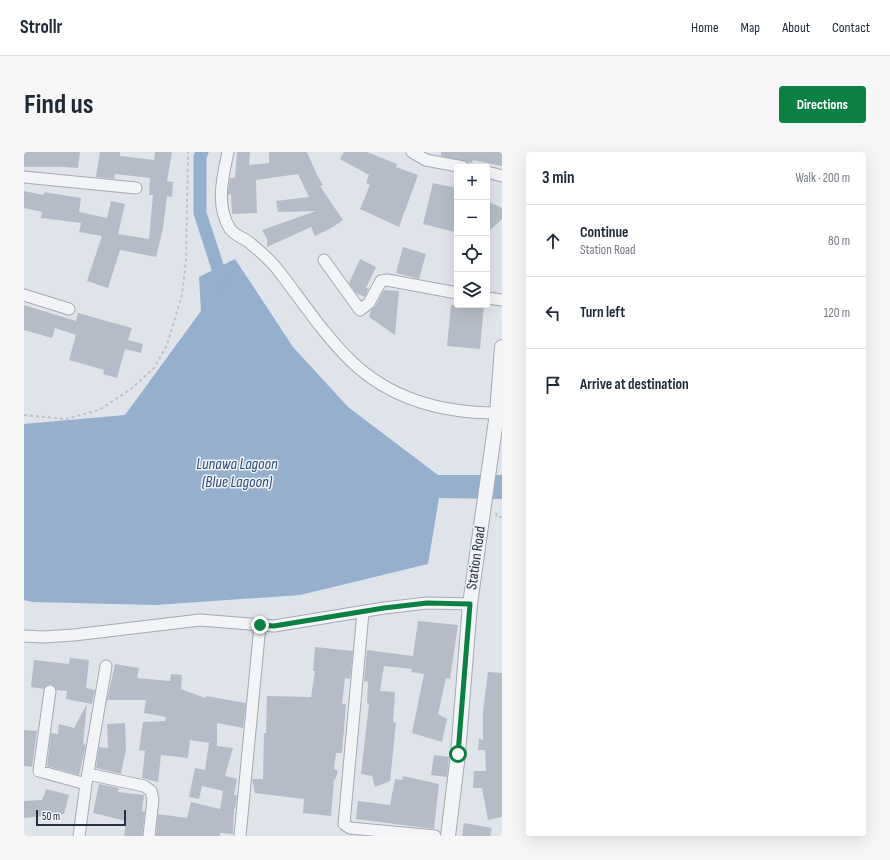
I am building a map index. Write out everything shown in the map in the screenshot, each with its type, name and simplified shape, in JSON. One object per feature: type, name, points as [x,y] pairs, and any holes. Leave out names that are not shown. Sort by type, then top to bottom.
[{"type":"street","points":[[228,152],[221,183],[223,209],[230,230],[249,242],[274,265],[337,346],[352,362],[387,388],[428,405],[467,413],[497,413]]},
{"type":"street","points":[[412,152],[426,160],[454,165]]},
{"type":"street","points":[[490,173],[502,176]]},
{"type":"street","points":[[24,177],[136,188]]},
{"type":"street","points":[[324,260],[360,310],[369,303],[381,281],[387,280],[454,292]]},
{"type":"street","points":[[24,296],[69,309]]},
{"type":"street","points":[[490,298],[502,300]]},
{"type":"street","name":"Station Road","points":[[448,836],[458,754],[470,604],[489,509],[488,472],[497,413],[502,347]]},
{"type":"street","points":[[24,636],[44,637],[74,635],[200,620],[274,626],[427,603],[470,604]]},
{"type":"street","points":[[363,612],[344,824],[350,828],[435,836]]},
{"type":"street","points":[[240,836],[260,625]]},
{"type":"street","points":[[79,836],[106,666]]},
{"type":"street","points":[[50,691],[39,771],[144,786],[151,791],[153,799],[149,836]]},
{"type":"path","points":[[24,415],[66,419],[98,410],[131,389],[154,368],[167,345],[182,295],[186,261],[188,152]]},
{"type":"path","points":[[489,509],[497,517],[502,517]]},
{"type":"water","name":"Lunawa Lagoon (Blue Lagoon)","points":[[235,259],[293,347],[348,407],[438,475],[502,475],[502,499],[439,498],[428,564],[300,595],[156,605],[32,602],[24,600],[24,424],[125,415],[201,311],[199,277]]},
{"type":"building","points":[[24,152],[80,152],[78,168],[24,167]]},
{"type":"building","points":[[100,152],[120,152],[120,156],[154,160],[155,152],[172,152],[167,181],[173,182],[172,197],[167,196],[163,228],[156,257],[120,250],[108,288],[87,281],[102,236],[79,232],[81,223],[41,218],[42,212],[24,208],[24,191],[44,195],[44,192],[81,198],[79,212],[107,218],[111,201],[125,204],[118,234],[149,239],[153,195],[149,195],[150,178],[115,174],[114,179],[96,177]]},
{"type":"building","points":[[237,152],[250,152],[249,165],[269,163],[269,152],[307,152],[323,185],[320,186],[343,220],[315,236],[311,227],[267,247],[267,239],[262,230],[316,211],[278,212],[276,201],[309,197],[298,174],[256,180],[257,213],[232,214],[231,194],[228,195],[228,191],[230,178],[235,178]]},
{"type":"building","points":[[344,152],[367,152],[397,164],[396,167],[418,175],[399,227],[360,209],[370,185],[366,183],[369,175],[340,159]]},
{"type":"building","points":[[441,152],[502,152],[502,166],[473,160],[472,163],[441,156]]},
{"type":"building","points":[[433,183],[454,187],[454,232],[423,224]]},
{"type":"building","points":[[490,202],[502,208],[502,219],[490,230]]},
{"type":"building","points":[[403,247],[426,254],[419,279],[396,273]]},
{"type":"building","points":[[360,259],[376,267],[366,288],[369,288],[365,297],[356,293],[349,283]]},
{"type":"building","points":[[384,290],[399,291],[395,335],[369,317],[371,310]]},
{"type":"building","points":[[24,305],[76,321],[78,313],[132,328],[128,340],[143,344],[141,353],[125,349],[117,378],[103,374],[104,370],[69,360],[76,335],[55,328],[52,338],[24,330]]},
{"type":"building","points":[[451,305],[454,305],[454,308],[484,308],[480,349],[447,346]]},
{"type":"building","points":[[418,621],[458,625],[450,679],[446,678],[438,714],[447,719],[442,742],[412,733],[424,674],[411,672],[412,669],[384,666],[380,691],[395,692],[393,722],[396,723],[390,781],[375,787],[372,776],[361,774],[369,704],[367,703],[368,682],[364,681],[367,650],[413,656]]},
{"type":"building","points":[[315,647],[353,651],[350,679],[345,678],[342,704],[346,704],[342,753],[336,753],[334,769],[338,771],[334,780],[331,816],[303,813],[304,799],[255,793],[252,779],[263,779],[264,733],[266,733],[267,696],[311,697],[315,671],[313,671]]},
{"type":"building","points":[[70,658],[89,660],[86,688],[95,690],[92,704],[66,699],[67,691],[57,690],[51,684],[47,685],[44,689],[31,687],[34,660],[69,664]]},
{"type":"building","points":[[115,664],[139,668],[137,678],[170,681],[171,674],[182,675],[181,689],[205,698],[206,696],[246,703],[243,728],[217,723],[217,746],[233,748],[225,776],[237,779],[234,795],[237,795],[234,809],[233,834],[220,833],[220,836],[156,836],[158,814],[187,818],[191,802],[220,809],[223,791],[202,786],[199,799],[189,797],[195,768],[205,770],[209,743],[190,740],[188,758],[161,755],[158,782],[142,778],[145,751],[139,750],[143,722],[165,721],[166,717],[144,713],[146,700],[107,700]]},
{"type":"building","points":[[488,672],[502,673],[502,817],[488,820],[482,788],[473,788],[474,771],[486,771],[485,750],[478,750],[479,738],[483,740],[483,711]]},
{"type":"building","points":[[87,704],[83,744],[86,745],[79,775],[47,766],[51,733],[58,734],[59,724],[74,728]]},
{"type":"building","points":[[125,723],[126,749],[121,774],[96,768],[99,747],[108,748],[107,724]]},
{"type":"building","points":[[24,730],[37,731],[32,767],[24,766]]},
{"type":"building","points":[[434,755],[449,757],[447,777],[431,775]]},
{"type":"building","points":[[403,776],[439,784],[434,829],[356,819],[358,801],[390,805],[395,779],[402,780]]},
{"type":"building","points":[[99,784],[119,788],[118,792],[144,795],[142,811],[145,812],[142,836],[124,836],[126,821],[93,813]]},
{"type":"building","points":[[46,789],[69,795],[64,814],[24,818],[24,801],[42,800]]},
{"type":"building","points":[[464,823],[492,828],[490,836],[462,836]]},
{"type":"waterway","points":[[202,152],[200,157],[200,213],[223,284]]},
{"type":"route","points":[[260,625],[274,626],[384,608],[427,603],[470,604],[458,754]]}]
